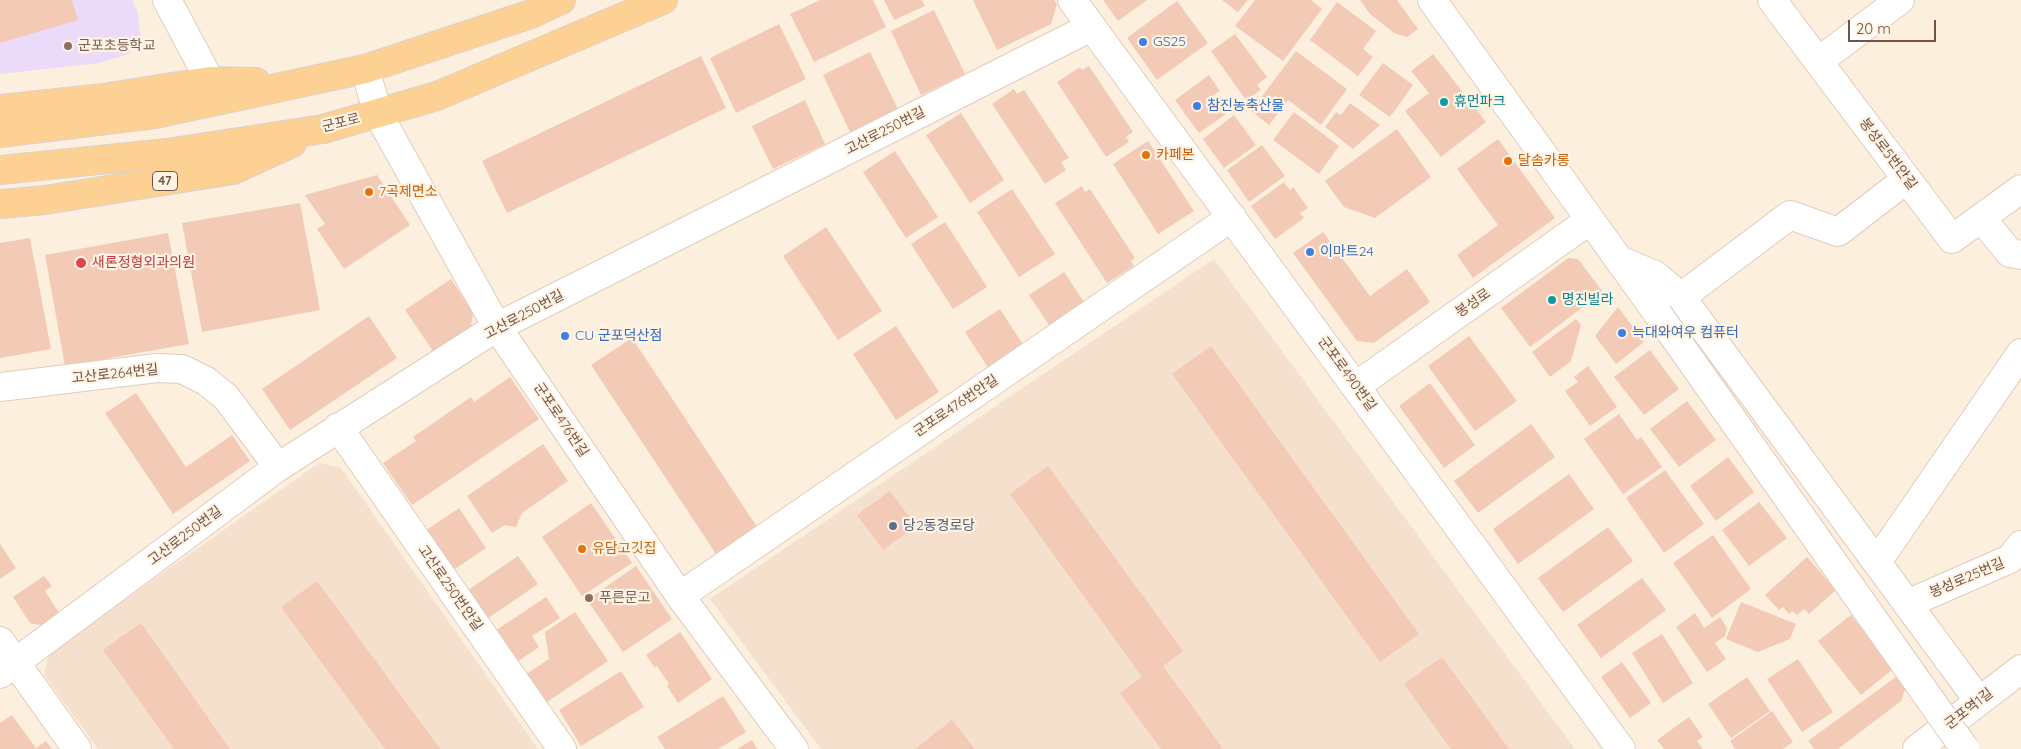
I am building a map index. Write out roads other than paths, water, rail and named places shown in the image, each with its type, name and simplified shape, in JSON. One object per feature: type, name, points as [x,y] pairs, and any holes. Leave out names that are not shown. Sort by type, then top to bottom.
[{"type":"main road","points":[[0,132],[155,114],[366,69],[531,14],[561,0]]},
{"type":"main road","name":"군포로","points":[[0,170],[167,153],[323,129],[437,96],[662,0]]},
{"type":"main road","points":[[0,110],[103,98],[210,81],[297,84]]},
{"type":"main road","name":"47","points":[[0,204],[45,200],[233,170],[323,129]]},
{"type":"street","points":[[167,0],[210,81]]},
{"type":"street","name":"군포로490번길","points":[[1072,0],[1621,749]]},
{"type":"street","points":[[1432,0],[1658,314],[1965,749]]},
{"type":"street","name":"봉성로5번안길","points":[[1772,0],[1952,240],[2021,189]]},
{"type":"street","points":[[1819,61],[1900,0]]},
{"type":"street","name":"고산로250번길","points":[[5,660],[278,467],[497,327],[1091,27]]},
{"type":"street","name":"군포로476번길","points":[[366,69],[378,114],[497,327],[680,596],[794,749]]},
{"type":"street","points":[[1682,297],[1790,215],[1838,232],[1907,179]]},
{"type":"street","name":"군포로476번안길","points":[[680,596],[1232,217]]},
{"type":"street","points":[[1981,218],[2010,253],[2021,255]]},
{"type":"street","name":"봉성로","points":[[1356,386],[1590,220]]},
{"type":"street","points":[[1619,260],[1655,275],[1682,297],[1979,701]]},
{"type":"street","points":[[1877,562],[2021,353]]},
{"type":"street","name":"고산로264번길","points":[[0,387],[158,368],[182,369],[206,381],[226,396],[278,467]]},
{"type":"street","name":"고산로250번안길","points":[[338,427],[562,749]]},
{"type":"street","name":"봉성로25번길","points":[[1908,604],[2010,559],[2021,545]]},
{"type":"street","points":[[5,660],[77,749]]},
{"type":"street","name":"군포역1길","points":[[1918,749],[2021,669]]},
{"type":"place","name":"GS25","points":[[1143,42]]},
{"type":"place","name":"군포초등학교","points":[[68,46]]},
{"type":"place","name":"휴먼파크","points":[[1444,102]]},
{"type":"place","name":"참진농축산물","points":[[1197,106]]},
{"type":"place","name":"카페본","points":[[1146,155]]},
{"type":"place","name":"달솜카롱","points":[[1508,161]]},
{"type":"place","name":"7곡제면소","points":[[369,192]]},
{"type":"place","name":"이마트24","points":[[1310,252]]},
{"type":"place","name":"새론정형외과의원","points":[[81,263]]},
{"type":"place","name":"명진빌라","points":[[1552,300]]},
{"type":"place","name":"늑대와여우 컴퓨터","points":[[1622,333]]},
{"type":"place","name":"CU 군포덕산점","points":[[565,336]]},
{"type":"place","name":"당2동경로당","points":[[893,526]]},
{"type":"place","name":"유담고깃집","points":[[582,549]]},
{"type":"place","name":"푸른문고","points":[[589,598]]}]
